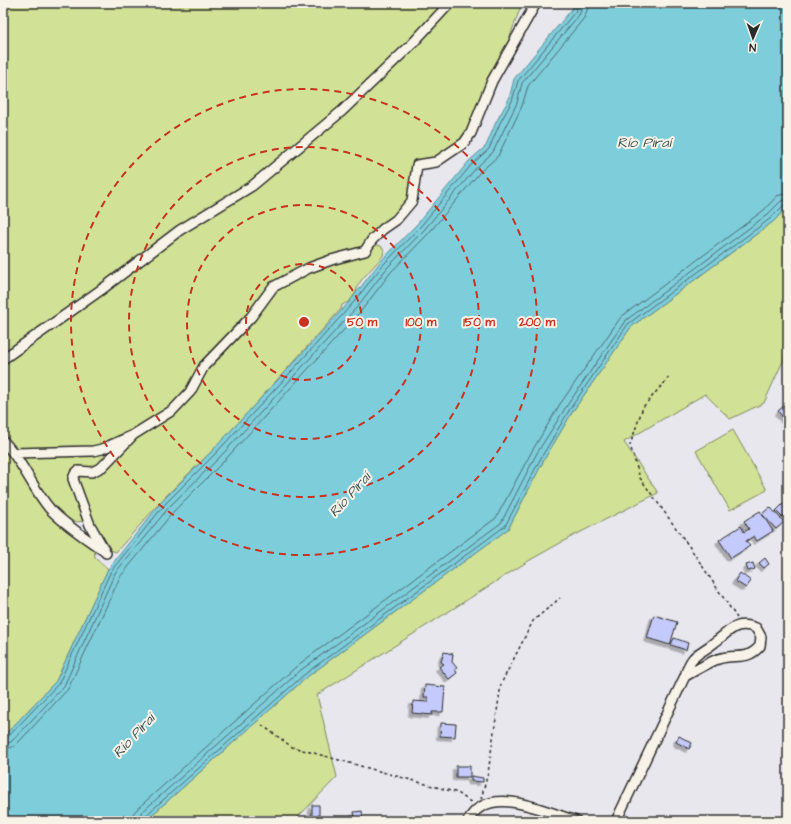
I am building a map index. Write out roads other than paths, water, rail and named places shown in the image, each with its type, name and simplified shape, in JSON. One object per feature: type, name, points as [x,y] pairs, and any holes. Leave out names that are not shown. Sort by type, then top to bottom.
[{"type":"street","points":[[3,359],[105,287],[180,230],[252,186],[342,111],[412,44],[450,3]]},
{"type":"street","points":[[14,453],[92,451],[102,449],[133,435],[173,410],[190,392],[204,366],[251,317],[273,287],[309,268],[331,260],[365,251],[383,229],[396,220],[412,201],[417,165],[436,162],[464,143],[471,133],[492,81],[536,3]]},
{"type":"street","points":[[3,441],[14,453],[28,478],[51,510],[106,553],[90,525],[73,479],[74,474],[78,472],[92,472],[102,466],[133,435]]},
{"type":"street","points":[[616,821],[685,676],[689,663],[697,654],[734,627],[748,624],[756,628],[761,637],[760,646],[754,654],[742,657],[729,656],[716,660],[685,676]]},
{"type":"street","points":[[468,821],[479,808],[488,803],[510,801],[576,821]]},
{"type":"water","name":"Río Piraí","points":[[575,3],[788,3],[788,206],[774,221],[631,327],[573,411],[545,458],[508,529],[307,677],[145,821],[3,821],[3,737],[56,681],[108,569],[163,500],[212,451],[350,301],[380,262],[417,224],[469,161],[486,146],[496,122],[509,99],[514,79],[572,9]]}]
